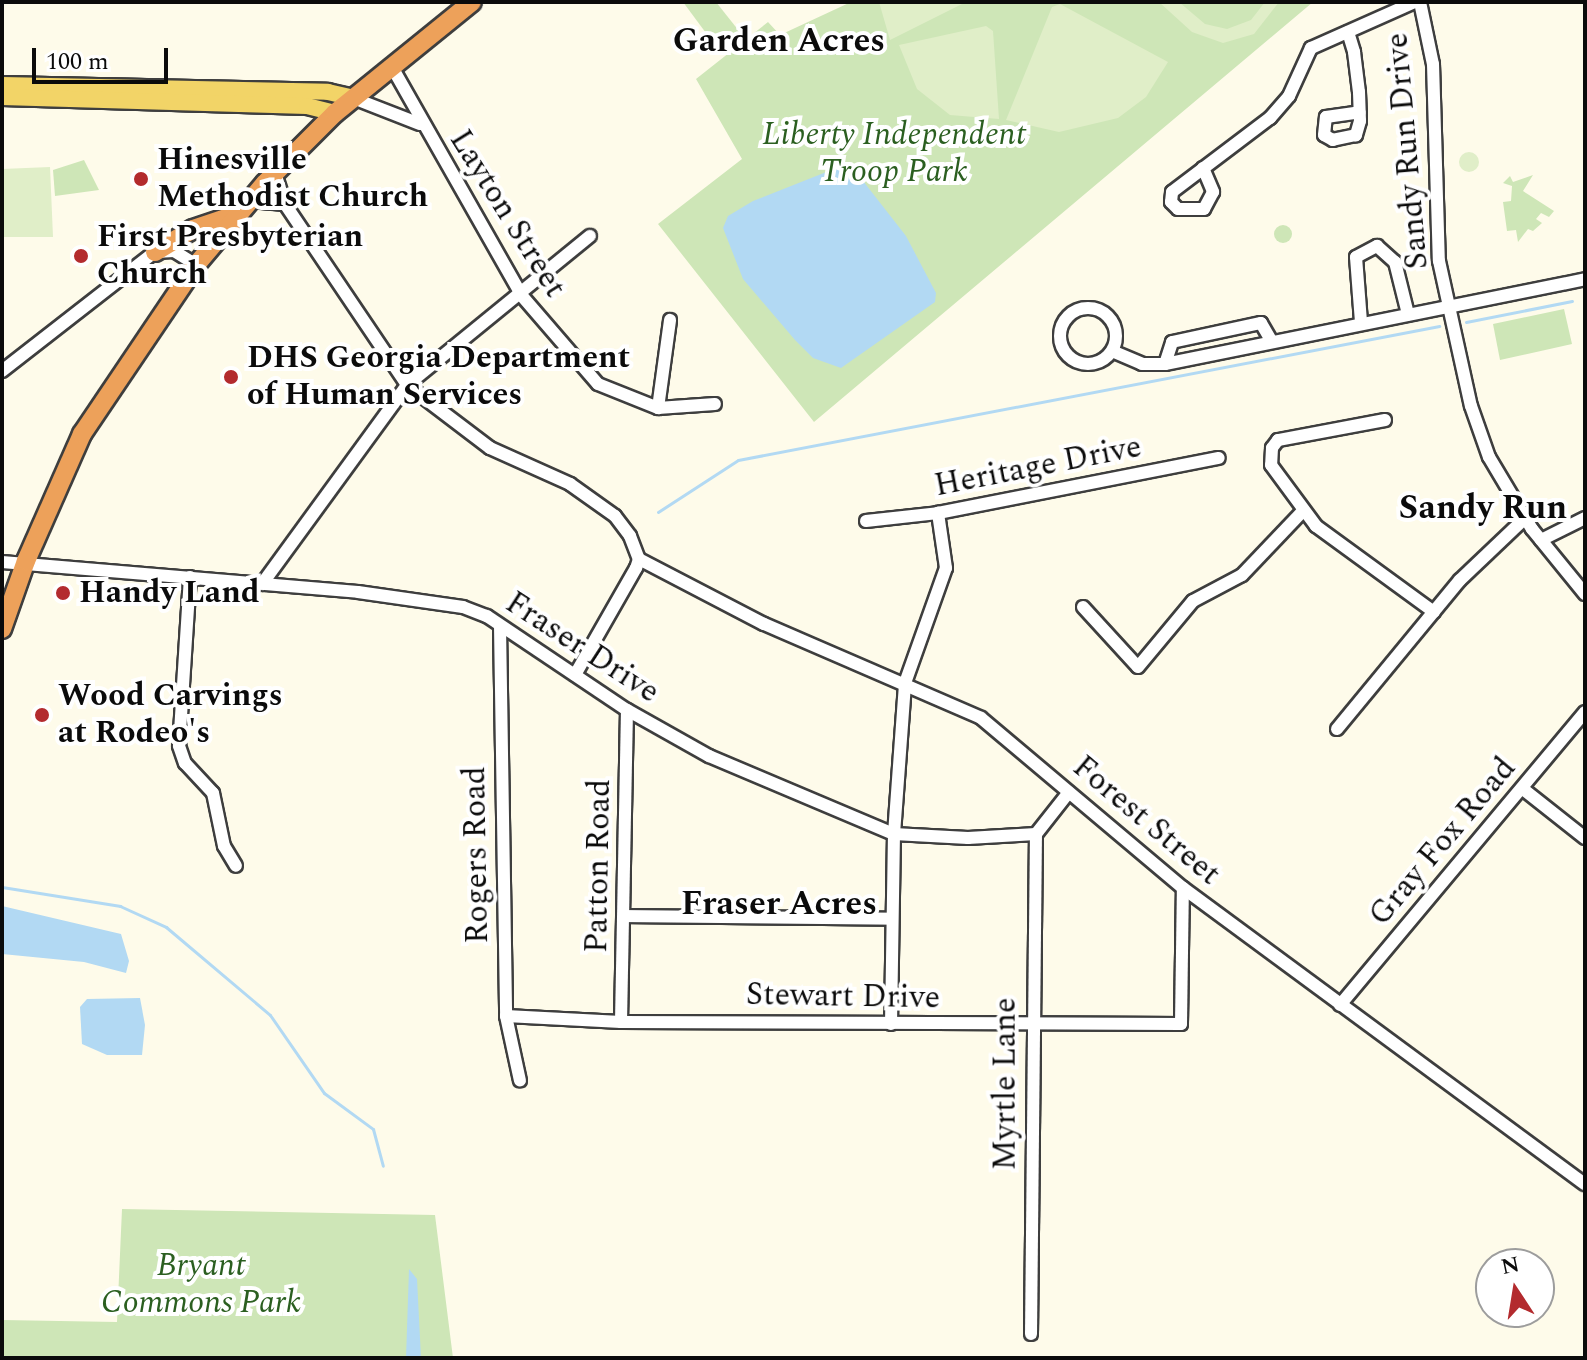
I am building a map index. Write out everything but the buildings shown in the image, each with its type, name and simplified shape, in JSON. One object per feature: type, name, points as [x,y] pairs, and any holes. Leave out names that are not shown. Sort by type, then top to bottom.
[{"type":"highway","points":[[2,629],[26,561],[82,434],[196,265],[275,173],[335,113],[472,2]]},
{"type":"highway","points":[[155,252],[193,229],[244,208]]},
{"type":"main road","points":[[2,85],[328,92],[353,98]]},
{"type":"main road","points":[[2,97],[307,106],[335,113]]},
{"type":"street","points":[[1203,168],[1270,118],[1289,96],[1311,48],[1418,2]]},
{"type":"street","name":"Sandy Run Drive","points":[[1418,2],[1433,64],[1435,218],[1451,306],[1448,313],[1479,432],[1525,518],[1585,594]]},
{"type":"street","points":[[1348,32],[1360,112]]},
{"type":"street","name":"Layton Street","points":[[392,67],[420,124],[522,296],[598,384],[658,408],[715,404]]},
{"type":"street","name":"Layton Street","points":[[353,98],[420,124]]},
{"type":"street","points":[[275,173],[285,204],[407,385],[490,448],[570,484],[599,504],[630,536],[639,559],[575,675]]},
{"type":"street","points":[[244,208],[285,204]]},
{"type":"street","points":[[262,584],[407,385],[522,296],[590,236]]},
{"type":"street","points":[[1361,322],[1356,257],[1377,246],[1395,262],[1408,314]]},
{"type":"street","points":[[2,371],[155,252],[171,250],[196,265]]},
{"type":"street","points":[[1112,351],[1142,364],[1165,364],[1271,340],[1585,279]]},
{"type":"street","points":[[1081,309],[1104,313],[1116,334],[1112,351],[1091,365],[1070,359],[1060,343],[1062,324],[1081,309]]},
{"type":"street","points":[[658,408],[670,320]]},
{"type":"street","points":[[1165,364],[1172,342],[1261,323],[1271,340]]},
{"type":"street","points":[[1385,420],[1278,440],[1272,448],[1271,465],[1303,511],[1434,612]]},
{"type":"street","name":"Heritage Drive","points":[[866,521],[938,513],[1219,458]]},
{"type":"street","points":[[1083,607],[1138,667],[1193,601],[1242,575],[1303,511]]},
{"type":"street","points":[[891,1024],[894,834],[905,683],[946,568],[938,513]]},
{"type":"street","points":[[1337,729],[1434,612],[1525,518]]},
{"type":"street","points":[[1541,540],[1585,518]]},
{"type":"street","name":"Forest Street","points":[[639,559],[764,624],[981,718],[1183,888],[1585,1184]]},
{"type":"street","name":"Fraser Drive","points":[[2,562],[26,561],[428,599],[487,616],[627,710],[779,788],[894,834],[968,838],[1036,834]]},
{"type":"street","points":[[190,577],[179,746],[185,763],[213,793],[224,846],[236,866]]},
{"type":"street","name":"Rogers Road","points":[[500,626],[506,1016],[520,1081]]},
{"type":"street","name":"Patton Road","points":[[621,1022],[626,916],[627,710]]},
{"type":"street","name":"Gray Fox Road","points":[[1340,1005],[1585,712]]},
{"type":"street","points":[[1523,789],[1585,838]]},
{"type":"street","points":[[1036,834],[1069,792]]},
{"type":"street","name":"Myrtle Lane","points":[[1031,1334],[1036,834]]},
{"type":"street","name":"Stewart Drive","points":[[506,1016],[621,1022],[1033,1026],[1181,1024],[1183,888]]},
{"type":"street","points":[[626,916],[892,919]]},
{"type":"green space","name":"Liberty Independent Troop Park","points":[[683,2],[716,2],[743,36],[720,52]]},
{"type":"green space","name":"Liberty Independent Troop Park","points":[[851,2],[1313,2],[814,422],[658,224],[742,159],[696,79],[768,22],[780,35]]},
{"type":"green space","points":[[879,2],[966,2],[890,40]]},
{"type":"green space","points":[[1159,2],[1179,2],[1205,24],[1227,29],[1251,20],[1265,2],[1279,2],[1254,34],[1223,43],[1192,32]]},
{"type":"green space","points":[[1060,4],[1168,62],[1146,97],[1118,118],[1059,132],[1006,120],[1052,7]]},
{"type":"green space","points":[[986,26],[993,31],[999,119],[950,115],[917,89],[899,45]]},
{"type":"green space","points":[[1469,152],[1476,155],[1479,162],[1476,169],[1469,172],[1462,169],[1459,162],[1462,155]]},
{"type":"green space","points":[[84,160],[99,190],[55,196],[53,170]]},
{"type":"green space","points":[[50,167],[53,237],[2,237],[2,169]]},
{"type":"green space","points":[[1533,175],[1523,191],[1554,211],[1549,217],[1541,213],[1536,219],[1542,223],[1533,231],[1528,229],[1518,242],[1516,230],[1507,231],[1503,202],[1511,201],[1512,186],[1503,183],[1510,176],[1513,182]]},
{"type":"green space","points":[[1283,225],[1292,234],[1283,243],[1274,234]]},
{"type":"green space","points":[[1564,309],[1572,344],[1500,360],[1493,324]]},
{"type":"green space","name":"Bryant Commons Park","points":[[122,1209],[435,1215],[453,1358],[2,1358],[2,1320],[117,1322]]},
{"type":"water","points":[[849,163],[906,236],[936,293],[935,302],[841,368],[813,358],[743,279],[723,228],[728,216],[753,201]]},
{"type":"water","points":[[2,906],[121,934],[129,961],[126,973],[84,962],[2,954]]},
{"type":"water","points":[[140,998],[145,1025],[142,1055],[107,1055],[82,1044],[80,1007],[87,999]]},
{"type":"water","points":[[409,1269],[417,1279],[421,1358],[406,1358]]},
{"type":"waterway","points":[[1466,322],[1572,301]]},
{"type":"waterway","points":[[658,512],[738,460],[1439,326]]},
{"type":"waterway","points":[[2,887],[120,906],[166,927],[270,1015],[324,1093],[373,1129],[383,1166]]},
{"type":"place","name":"Hinesville Methodist Church","points":[[141,179]]},
{"type":"place","name":"First Presbyterian Church","points":[[81,256]]},
{"type":"place","name":"DHS Georgia Department of Human Services","points":[[231,377]]},
{"type":"place","name":"Handy Land","points":[[63,593]]},
{"type":"place","name":"Wood Carvings at Rodeo's","points":[[42,715]]},
{"type":"district","name":"Garden Acres","points":[[779,42]]},
{"type":"district","name":"Sandy Run","points":[[1483,509]]},
{"type":"district","name":"Fraser Acres","points":[[779,905]]}]
